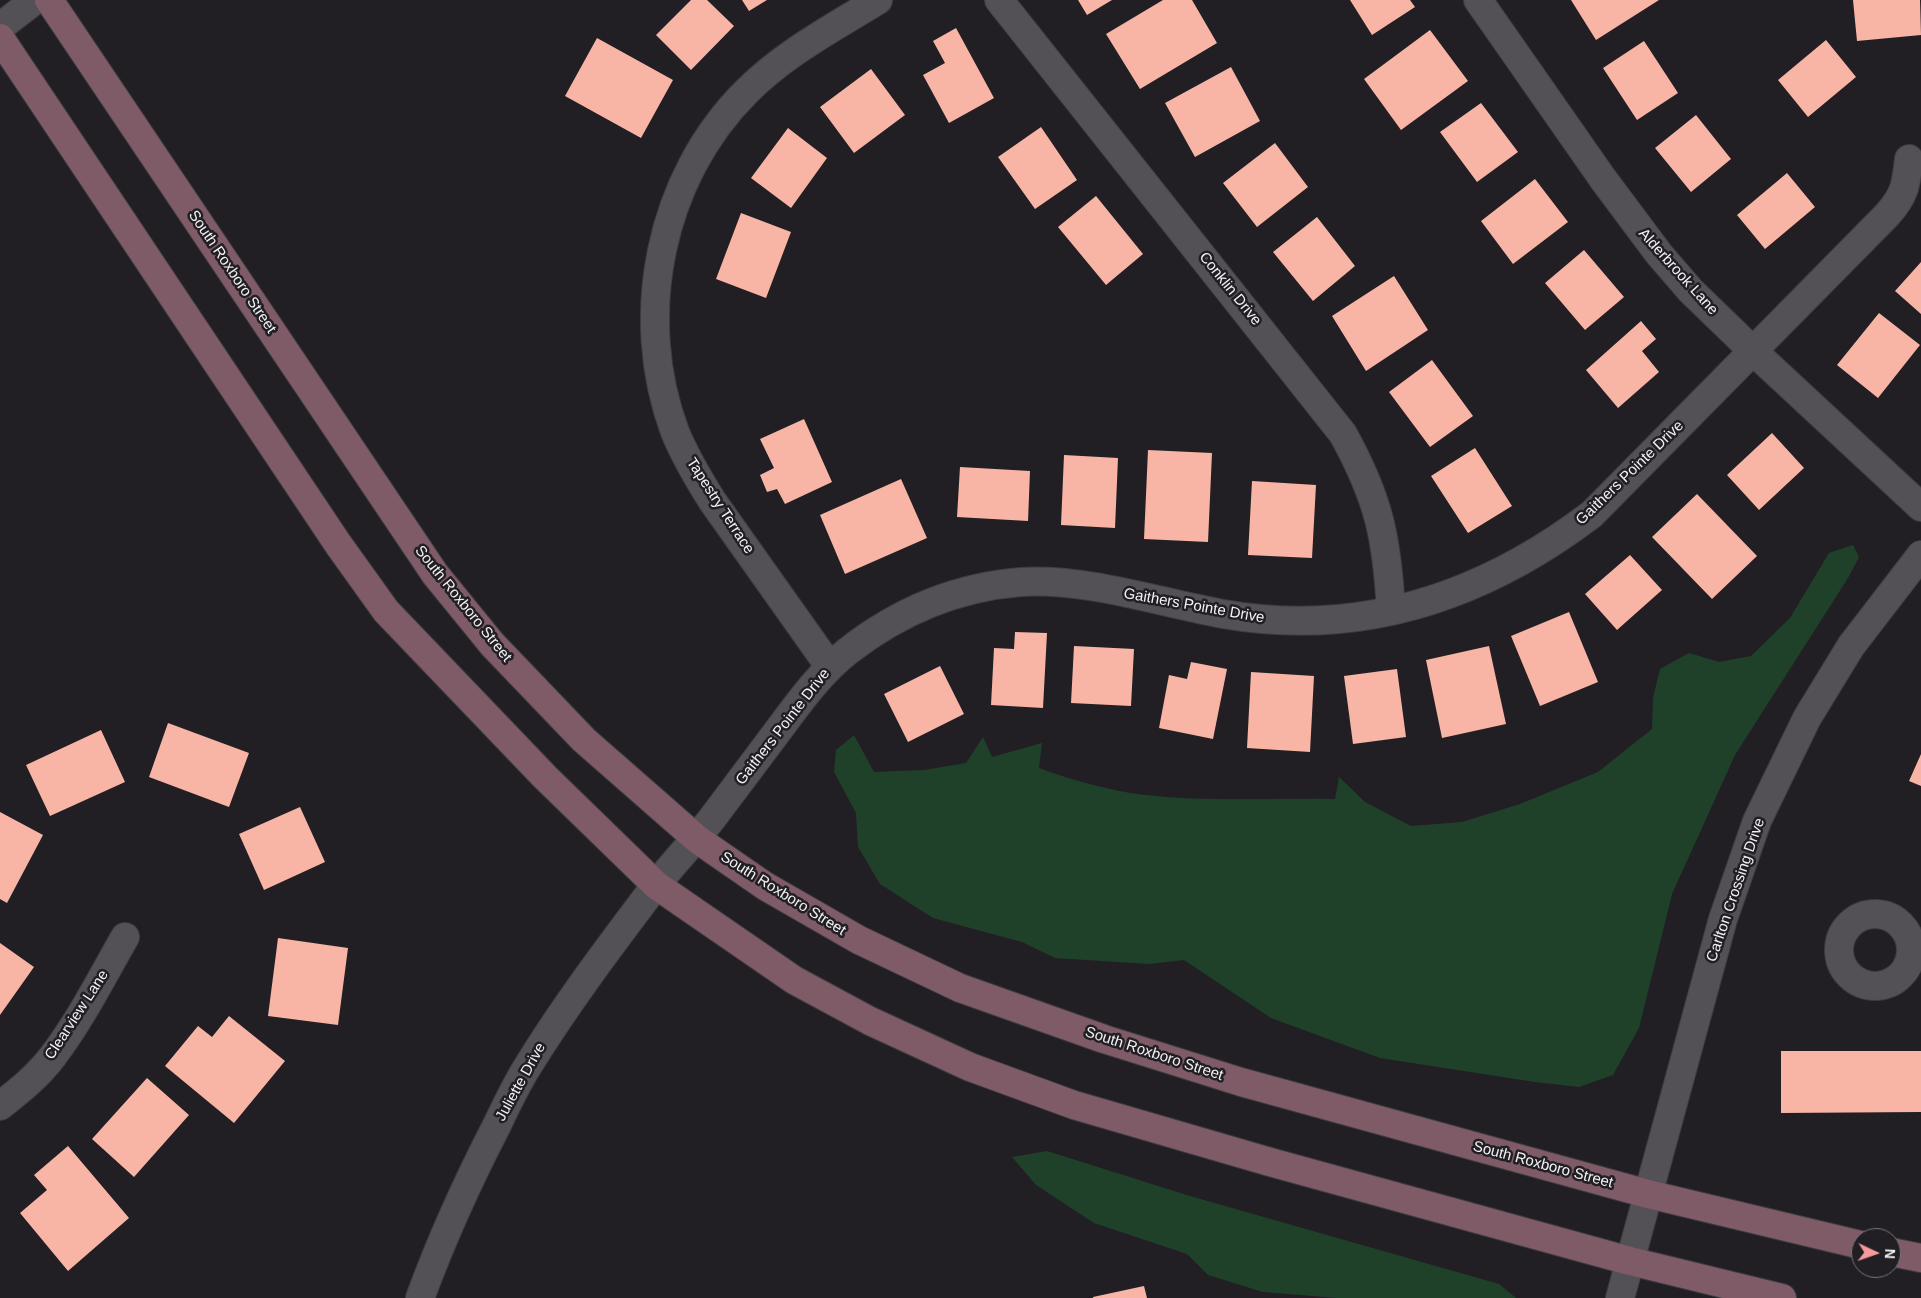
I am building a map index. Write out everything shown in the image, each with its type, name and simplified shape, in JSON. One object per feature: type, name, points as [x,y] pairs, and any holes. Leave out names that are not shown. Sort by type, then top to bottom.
[{"type":"street","points":[[0,27],[35,0]]},
{"type":"street","name":"South Roxboro Street","points":[[48,0],[435,574],[492,644],[584,740],[696,839],[765,886],[859,940],[960,988],[1104,1039],[1241,1082],[1648,1194],[1851,1243]]},
{"type":"street","name":"Tapestry Terrace","points":[[830,667],[713,502],[696,476],[675,432],[662,385],[655,338],[656,283],[667,227],[691,166],[722,119],[747,90],[788,55],[878,0]]},
{"type":"street","name":"Conklin Drive","points":[[999,0],[1343,434],[1362,468],[1379,514],[1388,559],[1391,611]]},
{"type":"street","name":"Alderbrook Lane","points":[[1478,0],[1603,180],[1658,254],[1691,291],[1753,351],[1921,507]]},
{"type":"street","points":[[0,38],[338,544],[386,611],[545,777],[656,885],[794,980],[870,1021],[970,1067],[1083,1108],[1279,1165],[1630,1261],[1782,1298]]},
{"type":"street","name":"Gaithers Pointe Drive","points":[[656,885],[696,839],[800,701],[830,667],[880,628],[919,607],[972,589],[1023,582],[1074,584],[1227,614],[1289,620],[1341,619],[1391,611],[1451,594],[1513,567],[1563,536],[1592,514],[1900,200],[1906,187],[1909,159]]},
{"type":"street","name":"Carlton Crossing Drive","points":[[1620,1298],[1723,919],[1757,821],[1807,718],[1851,646],[1921,555]]},
{"type":"street","name":"Juliette Drive","points":[[420,1298],[469,1179],[523,1073],[554,1025],[656,885]]},
{"type":"street","name":"Clearview Lane","points":[[0,1106],[30,1081],[52,1057],[80,1017],[125,937]]},
{"type":"street","points":[[1901,1254],[1921,1258]]},
{"type":"green space","points":[[1853,545],[1859,557],[1848,578],[1735,755],[1672,894],[1639,1028],[1613,1075],[1579,1087],[1380,1058],[1271,1018],[1184,960],[1149,964],[1055,958],[1022,942],[933,918],[880,884],[858,847],[856,813],[834,772],[836,750],[854,735],[874,772],[924,770],[966,763],[983,737],[992,757],[1042,743],[1039,768],[1118,791],[1192,798],[1335,799],[1339,777],[1365,802],[1411,826],[1462,822],[1520,804],[1598,772],[1652,729],[1653,698],[1660,669],[1689,653],[1719,662],[1751,656],[1790,618],[1829,553]]},
{"type":"green space","points":[[1047,1151],[1190,1196],[1499,1284],[1516,1298],[1337,1298],[1263,1292],[1208,1275],[1187,1254],[1094,1223],[1036,1185],[1012,1157]]},
{"type":"building","points":[[691,0],[707,0],[734,26],[691,70],[656,35]]},
{"type":"building","points":[[742,0],[767,0],[749,11]]},
{"type":"building","points":[[1078,0],[1112,0],[1087,15]]},
{"type":"building","points":[[1163,0],[1192,0],[1217,43],[1140,89],[1106,34]]},
{"type":"building","points":[[1350,0],[1410,0],[1415,7],[1372,35]]},
{"type":"building","points":[[1571,0],[1659,0],[1596,40]]},
{"type":"building","points":[[1853,0],[1920,0],[1921,35],[1857,41]]},
{"type":"building","points":[[956,28],[994,98],[949,123],[923,75],[945,63],[933,41]]},
{"type":"building","points":[[1430,30],[1468,81],[1401,130],[1364,79]]},
{"type":"building","points":[[597,38],[673,80],[641,138],[565,96]]},
{"type":"building","points":[[1826,40],[1856,77],[1808,117],[1778,80]]},
{"type":"building","points":[[1644,41],[1678,93],[1637,120],[1603,68]]},
{"type":"building","points":[[1231,67],[1260,121],[1195,157],[1165,103]]},
{"type":"building","points":[[871,69],[905,115],[854,153],[820,107]]},
{"type":"building","points":[[1481,103],[1518,152],[1477,182],[1440,132]]},
{"type":"building","points":[[1696,115],[1731,159],[1691,192],[1655,148]]},
{"type":"building","points":[[1041,127],[1077,180],[1035,209],[998,157]]},
{"type":"building","points":[[788,128],[827,158],[791,208],[751,178]]},
{"type":"building","points":[[1275,143],[1308,187],[1257,227],[1223,183]]},
{"type":"building","points":[[1787,173],[1815,207],[1765,249],[1737,215]]},
{"type":"building","points":[[1535,179],[1568,222],[1513,264],[1481,221]]},
{"type":"building","points":[[1096,196],[1143,254],[1106,285],[1058,227]]},
{"type":"building","points":[[741,213],[791,232],[766,298],[716,279]]},
{"type":"building","points":[[1317,217],[1355,266],[1313,301],[1273,252]]},
{"type":"building","points":[[1584,250],[1624,297],[1585,330],[1545,283]]},
{"type":"building","points":[[1921,262],[1921,314],[1895,291]]},
{"type":"building","points":[[1394,276],[1428,330],[1366,371],[1332,316]]},
{"type":"building","points":[[1879,313],[1920,345],[1878,398],[1837,365]]},
{"type":"building","points":[[1641,321],[1656,339],[1642,351],[1659,372],[1618,408],[1586,370]]},
{"type":"building","points":[[1432,360],[1473,416],[1430,447],[1389,392]]},
{"type":"building","points":[[804,419],[832,482],[785,504],[777,489],[767,492],[760,475],[774,468],[760,439]]},
{"type":"building","points":[[1772,433],[1804,468],[1759,510],[1727,475]]},
{"type":"building","points":[[1475,448],[1512,506],[1468,533],[1431,476]]},
{"type":"building","points":[[1148,450],[1212,453],[1208,542],[1144,539]]},
{"type":"building","points":[[1064,455],[1118,458],[1115,528],[1061,525]]},
{"type":"building","points":[[960,467],[1030,471],[1028,521],[957,517]]},
{"type":"building","points":[[901,479],[927,538],[845,574],[820,515]]},
{"type":"building","points":[[1252,481],[1316,485],[1312,558],[1248,555]]},
{"type":"building","points":[[1697,494],[1757,556],[1712,599],[1652,537]]},
{"type":"building","points":[[1630,555],[1662,590],[1617,630],[1585,594]]},
{"type":"building","points":[[1569,612],[1598,682],[1540,706],[1511,636]]},
{"type":"building","points":[[1015,632],[1047,633],[1043,708],[991,705],[994,648],[1014,649]]},
{"type":"building","points":[[1074,646],[1134,649],[1131,706],[1071,703]]},
{"type":"building","points":[[1489,646],[1506,724],[1442,738],[1426,660]]},
{"type":"building","points":[[1191,662],[1227,669],[1213,739],[1159,728],[1169,675],[1187,679]]},
{"type":"building","points":[[940,666],[964,714],[908,742],[884,694]]},
{"type":"building","points":[[1397,669],[1406,737],[1353,744],[1344,676]]},
{"type":"building","points":[[1251,672],[1314,676],[1310,752],[1247,748]]},
{"type":"building","points":[[168,723],[249,753],[229,807],[149,777]]},
{"type":"building","points":[[101,730],[125,782],[50,816],[26,765]]},
{"type":"building","points":[[1921,754],[1921,786],[1909,781]]},
{"type":"building","points":[[300,807],[325,862],[264,890],[239,834]]},
{"type":"building","points":[[0,812],[43,835],[7,903],[0,899]]},
{"type":"building","points":[[278,938],[348,948],[338,1025],[268,1016]]},
{"type":"building","points":[[0,943],[34,967],[0,1015]]},
{"type":"building","points":[[229,1016],[285,1061],[234,1123],[165,1066],[198,1026],[212,1037]]},
{"type":"building","points":[[1781,1051],[1921,1051],[1921,1112],[1781,1113]]},
{"type":"building","points":[[147,1078],[189,1115],[134,1177],[92,1139]]},
{"type":"building","points":[[68,1146],[129,1218],[68,1271],[20,1213],[47,1190],[34,1175]]},
{"type":"building","points":[[1144,1286],[1147,1298],[1093,1298],[1093,1297]]}]
